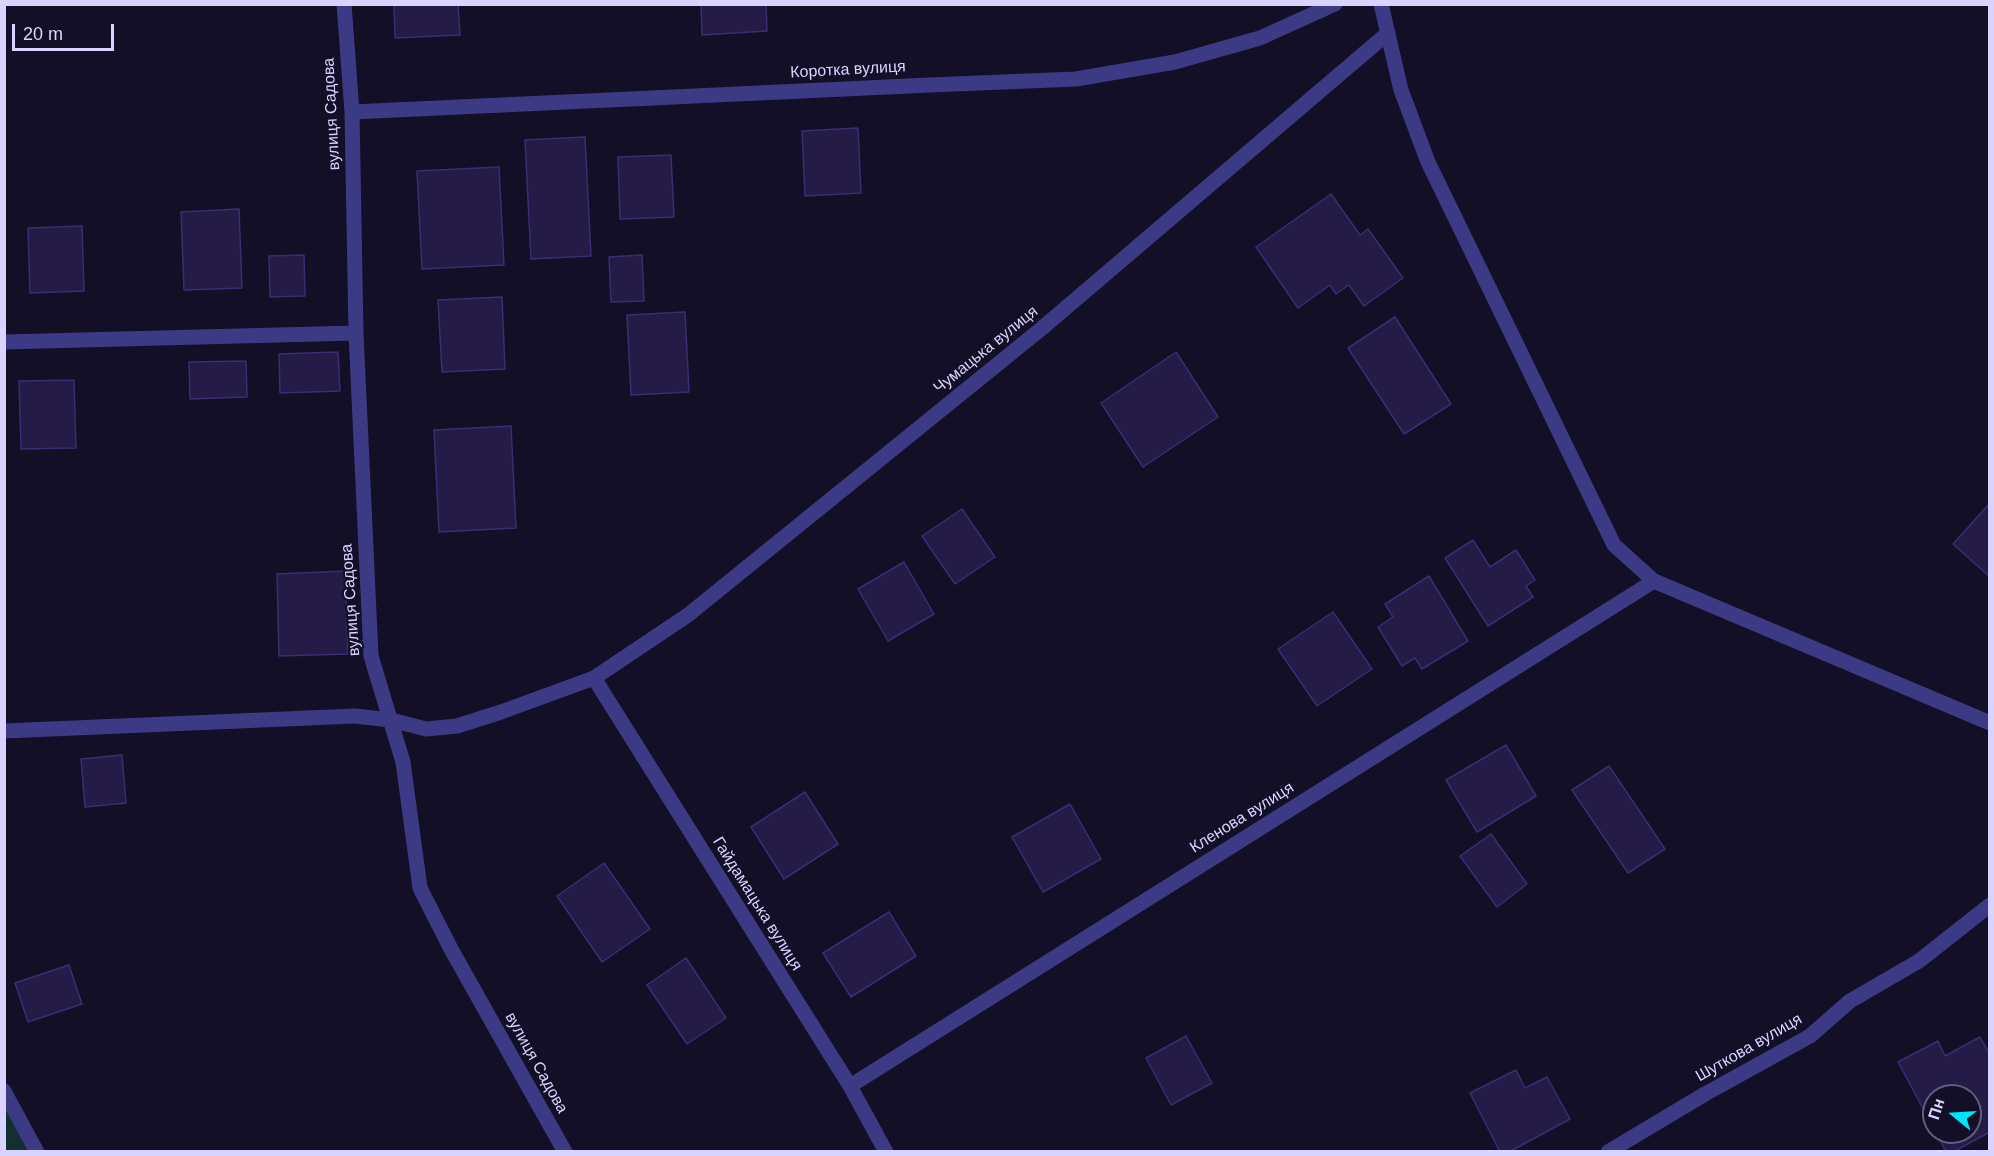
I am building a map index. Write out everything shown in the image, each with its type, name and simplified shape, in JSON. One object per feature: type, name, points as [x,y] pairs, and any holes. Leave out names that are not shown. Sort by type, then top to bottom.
[{"type":"street","name":"вулиця Садова","points":[[344,4],[352,111],[356,333],[370,656],[392,720],[403,762],[420,888],[451,949],[565,1152]]},
{"type":"street","name":"Коротка вулиця","points":[[352,111],[930,84],[1076,80],[1175,62],[1250,41],[1335,4]]},
{"type":"street","points":[[1381,4],[1401,90],[1428,162],[1614,544],[1654,581],[1989,723]]},
{"type":"street","name":"Чумацька вулиця","points":[[4,731],[355,716],[392,720],[426,729],[457,726],[594,678],[688,615],[1023,344],[1388,33]]},
{"type":"street","points":[[4,342],[356,333]]},
{"type":"street","name":"Кленова вулиця","points":[[850,1086],[1654,581]]},
{"type":"street","name":"Гайдамацька вулиця","points":[[594,678],[850,1086],[886,1152]]},
{"type":"street","name":"Шуткова вулиця","points":[[1608,1152],[1705,1094],[1810,1036],[1851,1001],[1919,961],[1989,904]]},
{"type":"street","points":[[4,1092],[37,1152]]},
{"type":"green space","points":[[4,1092],[37,1151],[5,1151]]},
{"type":"building","points":[[394,4],[458,4],[460,35],[395,38]]},
{"type":"building","points":[[701,4],[766,4],[767,31],[702,35]]},
{"type":"building","points":[[858,128],[861,193],[805,196],[802,131]]},
{"type":"building","points":[[585,137],[591,256],[531,259],[525,140]]},
{"type":"building","points":[[671,155],[674,217],[620,219],[618,157]]},
{"type":"building","points":[[499,167],[504,265],[422,269],[417,171]]},
{"type":"building","points":[[1331,194],[1360,235],[1368,229],[1403,278],[1364,306],[1349,285],[1336,294],[1330,285],[1298,308],[1256,247]]},
{"type":"building","points":[[239,209],[242,288],[184,290],[181,212]]},
{"type":"building","points":[[82,226],[84,291],[30,293],[28,228]]},
{"type":"building","points":[[304,255],[305,296],[270,297],[269,256]]},
{"type":"building","points":[[642,255],[644,301],[611,302],[609,257]]},
{"type":"building","points":[[502,297],[505,369],[442,372],[438,300]]},
{"type":"building","points":[[685,312],[689,392],[631,395],[627,315]]},
{"type":"building","points":[[1395,317],[1451,404],[1404,434],[1348,348]]},
{"type":"building","points":[[338,352],[340,391],[280,393],[279,354]]},
{"type":"building","points":[[1176,352],[1218,417],[1143,467],[1101,403]]},
{"type":"building","points":[[246,361],[247,397],[190,399],[189,362]]},
{"type":"building","points":[[74,380],[76,448],[21,449],[19,381]]},
{"type":"building","points":[[511,426],[516,528],[439,532],[434,430]]},
{"type":"building","points":[[1990,503],[1990,577],[1953,544]]},
{"type":"building","points":[[962,509],[995,557],[955,584],[922,536]]},
{"type":"building","points":[[1473,540],[1490,567],[1516,550],[1535,580],[1526,586],[1533,597],[1488,626],[1445,558]]},
{"type":"building","points":[[904,562],[934,614],[888,641],[858,589]]},
{"type":"building","points":[[345,571],[348,654],[279,656],[277,574]]},
{"type":"building","points":[[1429,576],[1468,641],[1422,669],[1415,658],[1402,666],[1378,627],[1393,617],[1385,604]]},
{"type":"building","points":[[1333,612],[1372,669],[1317,706],[1278,649]]},
{"type":"building","points":[[1506,745],[1536,796],[1477,832],[1446,780]]},
{"type":"building","points":[[122,755],[126,803],[85,807],[81,759]]},
{"type":"building","points":[[1609,766],[1665,849],[1628,873],[1572,790]]},
{"type":"building","points":[[805,792],[838,844],[784,879],[751,827]]},
{"type":"building","points":[[1070,804],[1101,859],[1043,892],[1012,837]]},
{"type":"building","points":[[1491,834],[1527,884],[1497,907],[1460,856]]},
{"type":"building","points":[[604,863],[650,929],[602,962],[557,896]]},
{"type":"building","points":[[889,912],[916,956],[851,997],[823,953]]},
{"type":"building","points":[[686,958],[726,1018],[687,1044],[647,985]]},
{"type":"building","points":[[69,965],[82,1004],[28,1022],[15,983]]},
{"type":"building","points":[[1186,1036],[1212,1083],[1171,1105],[1146,1058]]},
{"type":"building","points":[[1980,1037],[1990,1055],[1990,1132],[1982,1136],[1982,1084],[1922,1084],[1922,1107],[1898,1062],[1938,1041],[1945,1056]]},
{"type":"building","points":[[1516,1070],[1525,1088],[1547,1077],[1570,1119],[1509,1152],[1500,1152],[1470,1093]]},
{"type":"building","points":[[1942,1144],[1968,1144],[1953,1152],[1946,1152]]}]
